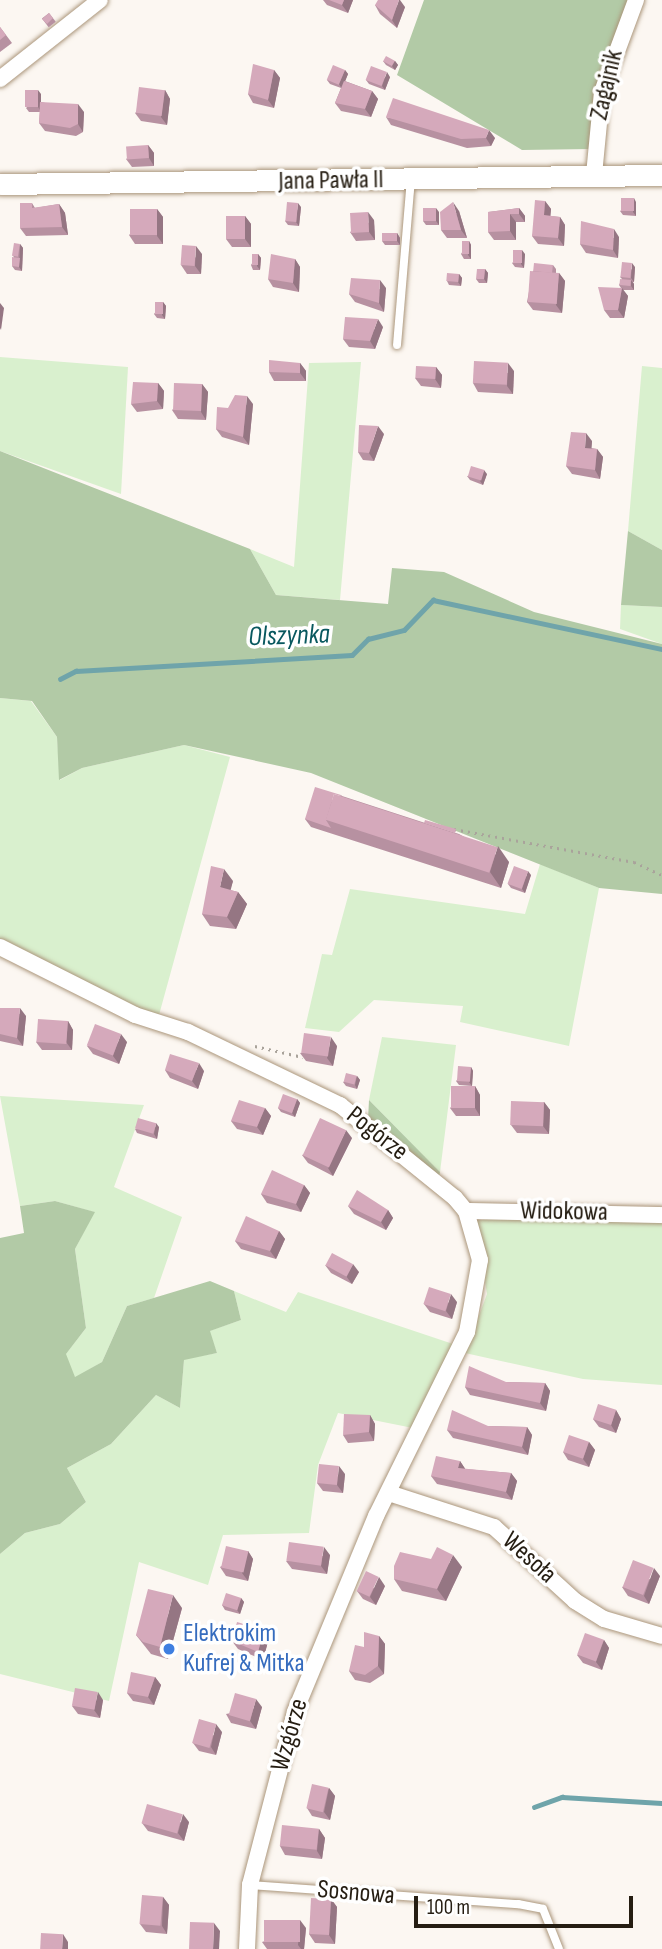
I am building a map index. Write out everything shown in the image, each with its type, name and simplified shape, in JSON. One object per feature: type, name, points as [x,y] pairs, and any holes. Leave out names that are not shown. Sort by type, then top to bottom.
[{"type":"street","points":[[0,79],[100,0]]},
{"type":"street","name":"Zagajnik","points":[[594,175],[603,92],[636,0]]},
{"type":"street","name":"Jana Pawła II","points":[[0,184],[662,175]]},
{"type":"street","name":"Pogórze","points":[[0,947],[135,1015],[188,1032],[331,1100],[466,1211]]},
{"type":"street","points":[[388,1493],[476,1310],[480,1260],[466,1211]]},
{"type":"street","name":"Widokowa","points":[[466,1211],[662,1215]]},
{"type":"street","name":"Wesoła","points":[[388,1493],[494,1527],[575,1601],[604,1619],[662,1636]]},
{"type":"street","name":"Wzgórze","points":[[247,1949],[250,1885],[310,1667],[388,1493]]},
{"type":"lane","points":[[397,345],[411,180]]},
{"type":"lane","name":"Sosnowa","points":[[250,1885],[518,1904],[542,1909],[559,1949]]},
{"type":"path","points":[[450,828],[634,862],[662,875]]},
{"type":"path","points":[[242,1043],[304,1057]]},
{"type":"green space","points":[[424,0],[629,0],[596,88],[591,149],[522,150],[397,75]]},
{"type":"green space","points":[[0,357],[128,367],[121,494],[0,451]]},
{"type":"green space","points":[[361,362],[340,600],[276,595],[250,549],[294,567],[309,363]]},
{"type":"green space","points":[[642,366],[662,368],[662,550],[628,531]]},
{"type":"green space","points":[[0,451],[250,549],[276,595],[388,604],[392,568],[444,572],[534,612],[662,644],[662,894],[599,888],[311,773],[184,745],[82,768],[59,780],[57,737],[32,701],[0,698]]},
{"type":"green space","points":[[628,531],[662,550],[662,607],[621,605]]},
{"type":"green space","points":[[621,605],[662,607],[662,644],[620,629]]},
{"type":"green space","points":[[0,698],[31,701],[57,737],[60,780],[82,768],[184,745],[230,757],[159,1015],[137,1010],[0,940]]},
{"type":"green space","points":[[540,864],[599,888],[569,1046],[460,1022],[463,1006],[374,1000],[339,1032],[305,1028],[322,954],[332,955],[350,889],[525,914]]},
{"type":"green space","points":[[382,1037],[456,1045],[440,1172],[369,1100]]},
{"type":"green space","points":[[0,1096],[144,1105],[114,1187],[182,1217],[154,1298],[127,1306],[102,1362],[75,1378],[65,1355],[86,1328],[75,1249],[94,1212],[55,1201],[20,1206]]},
{"type":"green space","points":[[369,1100],[440,1172],[438,1181],[368,1120]]},
{"type":"green space","points":[[55,1201],[95,1212],[75,1249],[86,1328],[66,1354],[75,1377],[102,1362],[127,1306],[210,1281],[234,1291],[241,1320],[210,1331],[217,1353],[184,1360],[180,1408],[156,1395],[111,1444],[67,1468],[86,1502],[60,1524],[25,1533],[0,1554],[0,1238],[24,1233],[20,1206]]},
{"type":"green space","points":[[504,1216],[662,1218],[662,1385],[583,1379],[465,1353],[487,1294],[475,1221]]},
{"type":"green space","points":[[234,1291],[286,1312],[298,1292],[453,1344],[413,1428],[338,1413],[318,1465],[309,1533],[223,1535],[208,1585],[139,1562],[109,1701],[0,1674],[0,1554],[25,1533],[60,1524],[86,1502],[67,1468],[111,1444],[156,1395],[180,1408],[184,1359],[217,1353],[209,1331],[241,1320]]},
{"type":"building","points":[[329,0],[344,0],[342,5]]},
{"type":"building","points":[[378,0],[399,0],[392,20],[375,5]]},
{"type":"building","points":[[49,13],[53,18],[47,24],[42,19]]},
{"type":"building","points":[[0,27],[6,35],[0,40]]},
{"type":"building","points":[[386,56],[395,61],[392,66],[383,61]]},
{"type":"building","points":[[253,64],[274,70],[268,100],[248,94]]},
{"type":"building","points":[[333,65],[345,70],[339,85],[327,80]]},
{"type":"building","points":[[371,66],[387,72],[381,86],[366,80]]},
{"type":"building","points":[[344,81],[372,91],[365,109],[335,103]]},
{"type":"building","points":[[139,87],[165,90],[162,116],[136,113]]},
{"type":"building","points":[[25,90],[38,90],[38,107],[25,107]]},
{"type":"building","points":[[393,98],[489,130],[486,138],[461,139],[386,117]]},
{"type":"building","points":[[40,102],[78,104],[78,124],[70,128],[39,123]]},
{"type":"building","points":[[148,145],[149,158],[127,160],[126,147]]},
{"type":"building","points":[[621,198],[634,198],[634,211],[621,211]]},
{"type":"building","points":[[535,200],[545,201],[544,215],[560,217],[558,238],[532,236]]},
{"type":"building","points":[[287,202],[298,203],[296,222],[285,221]]},
{"type":"building","points":[[453,202],[461,230],[441,230],[440,212]]},
{"type":"building","points":[[20,203],[32,203],[32,208],[59,204],[62,227],[20,228]]},
{"type":"building","points":[[423,208],[436,208],[436,221],[423,221]]},
{"type":"building","points":[[519,208],[519,214],[510,214],[510,231],[488,232],[488,212]]},
{"type":"building","points":[[130,209],[157,209],[157,235],[130,235]]},
{"type":"building","points":[[368,212],[369,232],[351,233],[350,213]]},
{"type":"building","points":[[226,216],[245,216],[245,239],[226,239]]},
{"type":"building","points":[[581,221],[614,229],[613,250],[580,244]]},
{"type":"building","points":[[382,233],[397,233],[397,241],[382,241]]},
{"type":"building","points":[[462,241],[469,241],[469,254],[462,254]]},
{"type":"building","points":[[14,243],[20,244],[18,257],[12,256]]},
{"type":"building","points":[[182,245],[196,246],[195,266],[181,265]]},
{"type":"building","points":[[513,250],[522,250],[522,263],[513,263]]},
{"type":"building","points":[[252,254],[258,254],[258,265],[252,265]]},
{"type":"building","points":[[271,254],[295,259],[293,283],[268,279]]},
{"type":"building","points":[[12,257],[20,258],[19,267],[12,266]]},
{"type":"building","points":[[622,262],[632,263],[630,278],[620,277]]},
{"type":"building","points":[[534,263],[553,265],[552,273],[533,271]]},
{"type":"building","points":[[477,269],[485,269],[484,279],[476,279]]},
{"type":"building","points":[[530,271],[559,273],[557,304],[528,302]]},
{"type":"building","points":[[447,273],[459,274],[458,282],[446,281]]},
{"type":"building","points":[[351,278],[380,280],[379,303],[349,294]]},
{"type":"building","points":[[620,279],[631,280],[630,286],[619,285]]},
{"type":"building","points":[[598,287],[622,288],[618,310],[604,310]]},
{"type":"building","points":[[155,302],[163,302],[163,314],[155,314]]},
{"type":"building","points":[[345,317],[378,319],[370,341],[343,339]]},
{"type":"building","points":[[269,360],[300,363],[300,373],[269,372]]},
{"type":"building","points":[[474,361],[508,363],[507,385],[473,383]]},
{"type":"building","points":[[416,366],[436,367],[435,379],[415,378]]},
{"type":"building","points":[[133,382],[158,383],[157,401],[131,404]]},
{"type":"building","points":[[174,383],[202,384],[201,411],[173,410]]},
{"type":"building","points":[[235,395],[247,396],[243,437],[216,429],[217,407],[228,408]]},
{"type":"building","points":[[359,425],[378,426],[369,453],[358,452]]},
{"type":"building","points":[[571,432],[586,433],[585,448],[597,449],[595,470],[566,466]]},
{"type":"building","points":[[471,466],[484,470],[481,481],[468,477]]},
{"type":"building","points":[[315,787],[341,795],[334,794],[326,820],[331,828],[305,819]]},
{"type":"building","points":[[334,794],[498,847],[489,873],[326,820]]},
{"type":"building","points":[[425,820],[456,829],[455,833],[424,823]]},
{"type":"building","points":[[211,866],[224,869],[220,887],[238,892],[227,917],[202,914]]},
{"type":"building","points":[[514,866],[528,871],[522,889],[508,884]]},
{"type":"building","points":[[0,1008],[20,1008],[17,1038],[0,1034]]},
{"type":"building","points":[[38,1019],[68,1021],[66,1044],[36,1042]]},
{"type":"building","points":[[95,1024],[121,1034],[113,1056],[87,1045]]},
{"type":"building","points":[[304,1033],[331,1037],[328,1057],[301,1053]]},
{"type":"building","points":[[170,1054],[199,1063],[192,1081],[165,1070]]},
{"type":"building","points":[[458,1066],[471,1067],[470,1082],[457,1081]]},
{"type":"building","points":[[346,1073],[357,1076],[354,1085],[344,1082]]},
{"type":"building","points":[[451,1086],[475,1086],[475,1108],[451,1108]]},
{"type":"building","points":[[283,1094],[297,1099],[292,1113],[278,1108]]},
{"type":"building","points":[[239,1100],[265,1108],[257,1127],[231,1121]]},
{"type":"building","points":[[511,1101],[544,1102],[543,1126],[510,1125]]},
{"type":"building","points":[[138,1118],[156,1123],[153,1134],[135,1129]]},
{"type":"building","points":[[320,1118],[346,1130],[329,1167],[303,1155]]},
{"type":"building","points":[[272,1170],[304,1185],[296,1204],[261,1194]]},
{"type":"building","points":[[357,1190],[388,1210],[381,1222],[348,1206]]},
{"type":"building","points":[[246,1216],[279,1231],[270,1251],[235,1241]]},
{"type":"building","points":[[332,1253],[353,1264],[347,1277],[325,1265]]},
{"type":"building","points":[[429,1287],[451,1294],[445,1311],[423,1304]]},
{"type":"building","points":[[469,1366],[506,1382],[545,1383],[540,1403],[465,1387]]},
{"type":"building","points":[[598,1404],[616,1410],[611,1425],[593,1419]]},
{"type":"building","points":[[452,1410],[488,1426],[527,1427],[522,1447],[447,1430]]},
{"type":"building","points":[[344,1414],[370,1415],[369,1432],[343,1435]]},
{"type":"building","points":[[569,1435],[589,1442],[583,1459],[563,1452]]},
{"type":"building","points":[[436,1456],[460,1461],[458,1468],[511,1473],[506,1492],[431,1476]]},
{"type":"building","points":[[319,1464],[339,1466],[337,1485],[317,1483]]},
{"type":"building","points":[[289,1542],[324,1547],[321,1566],[286,1561]]},
{"type":"building","points":[[226,1546],[248,1551],[243,1573],[221,1567]]},
{"type":"building","points":[[437,1547],[453,1555],[437,1589],[394,1579],[394,1566],[400,1552],[431,1559]]},
{"type":"building","points":[[633,1560],[654,1568],[643,1595],[623,1587]]},
{"type":"building","points":[[366,1571],[379,1577],[369,1597],[357,1591]]},
{"type":"building","points":[[148,1589],[173,1595],[160,1647],[143,1642],[136,1635]]},
{"type":"building","points":[[226,1593],[241,1598],[237,1610],[222,1605]]},
{"type":"building","points":[[237,1622],[264,1630],[258,1652],[232,1641]]},
{"type":"building","points":[[364,1632],[379,1636],[378,1666],[365,1675],[349,1671],[355,1645],[364,1647]]},
{"type":"building","points":[[585,1633],[604,1640],[596,1661],[577,1655]]},
{"type":"building","points":[[131,1672],[155,1677],[148,1697],[127,1693]]},
{"type":"building","points":[[75,1688],[98,1692],[95,1710],[72,1706]]},
{"type":"building","points":[[235,1693],[256,1699],[250,1721],[229,1715]]},
{"type":"building","points":[[199,1719],[216,1724],[209,1748],[192,1743]]},
{"type":"building","points":[[312,1784],[329,1788],[323,1812],[306,1808]]},
{"type":"building","points":[[147,1804],[183,1814],[177,1833],[141,1823]]},
{"type":"building","points":[[282,1825],[319,1829],[317,1850],[280,1846]]},
{"type":"building","points":[[142,1895],[163,1897],[160,1926],[139,1924]]},
{"type":"building","points":[[311,1898],[331,1899],[329,1935],[309,1934]]},
{"type":"building","points":[[264,1920],[300,1920],[300,1942],[264,1942]]},
{"type":"building","points":[[190,1922],[214,1923],[213,1949],[189,1949]]},
{"type":"building","points":[[41,1933],[63,1934],[62,1949],[40,1949]]},
{"type":"waterway","name":"Olszynka","points":[[60,679],[76,671],[352,655],[368,639],[404,630],[433,600],[662,649]]},
{"type":"waterway","points":[[534,1807],[562,1797],[662,1803]]},
{"type":"place","name":"Elektrokim Kufrej & Mitka","points":[[169,1649]]}]
